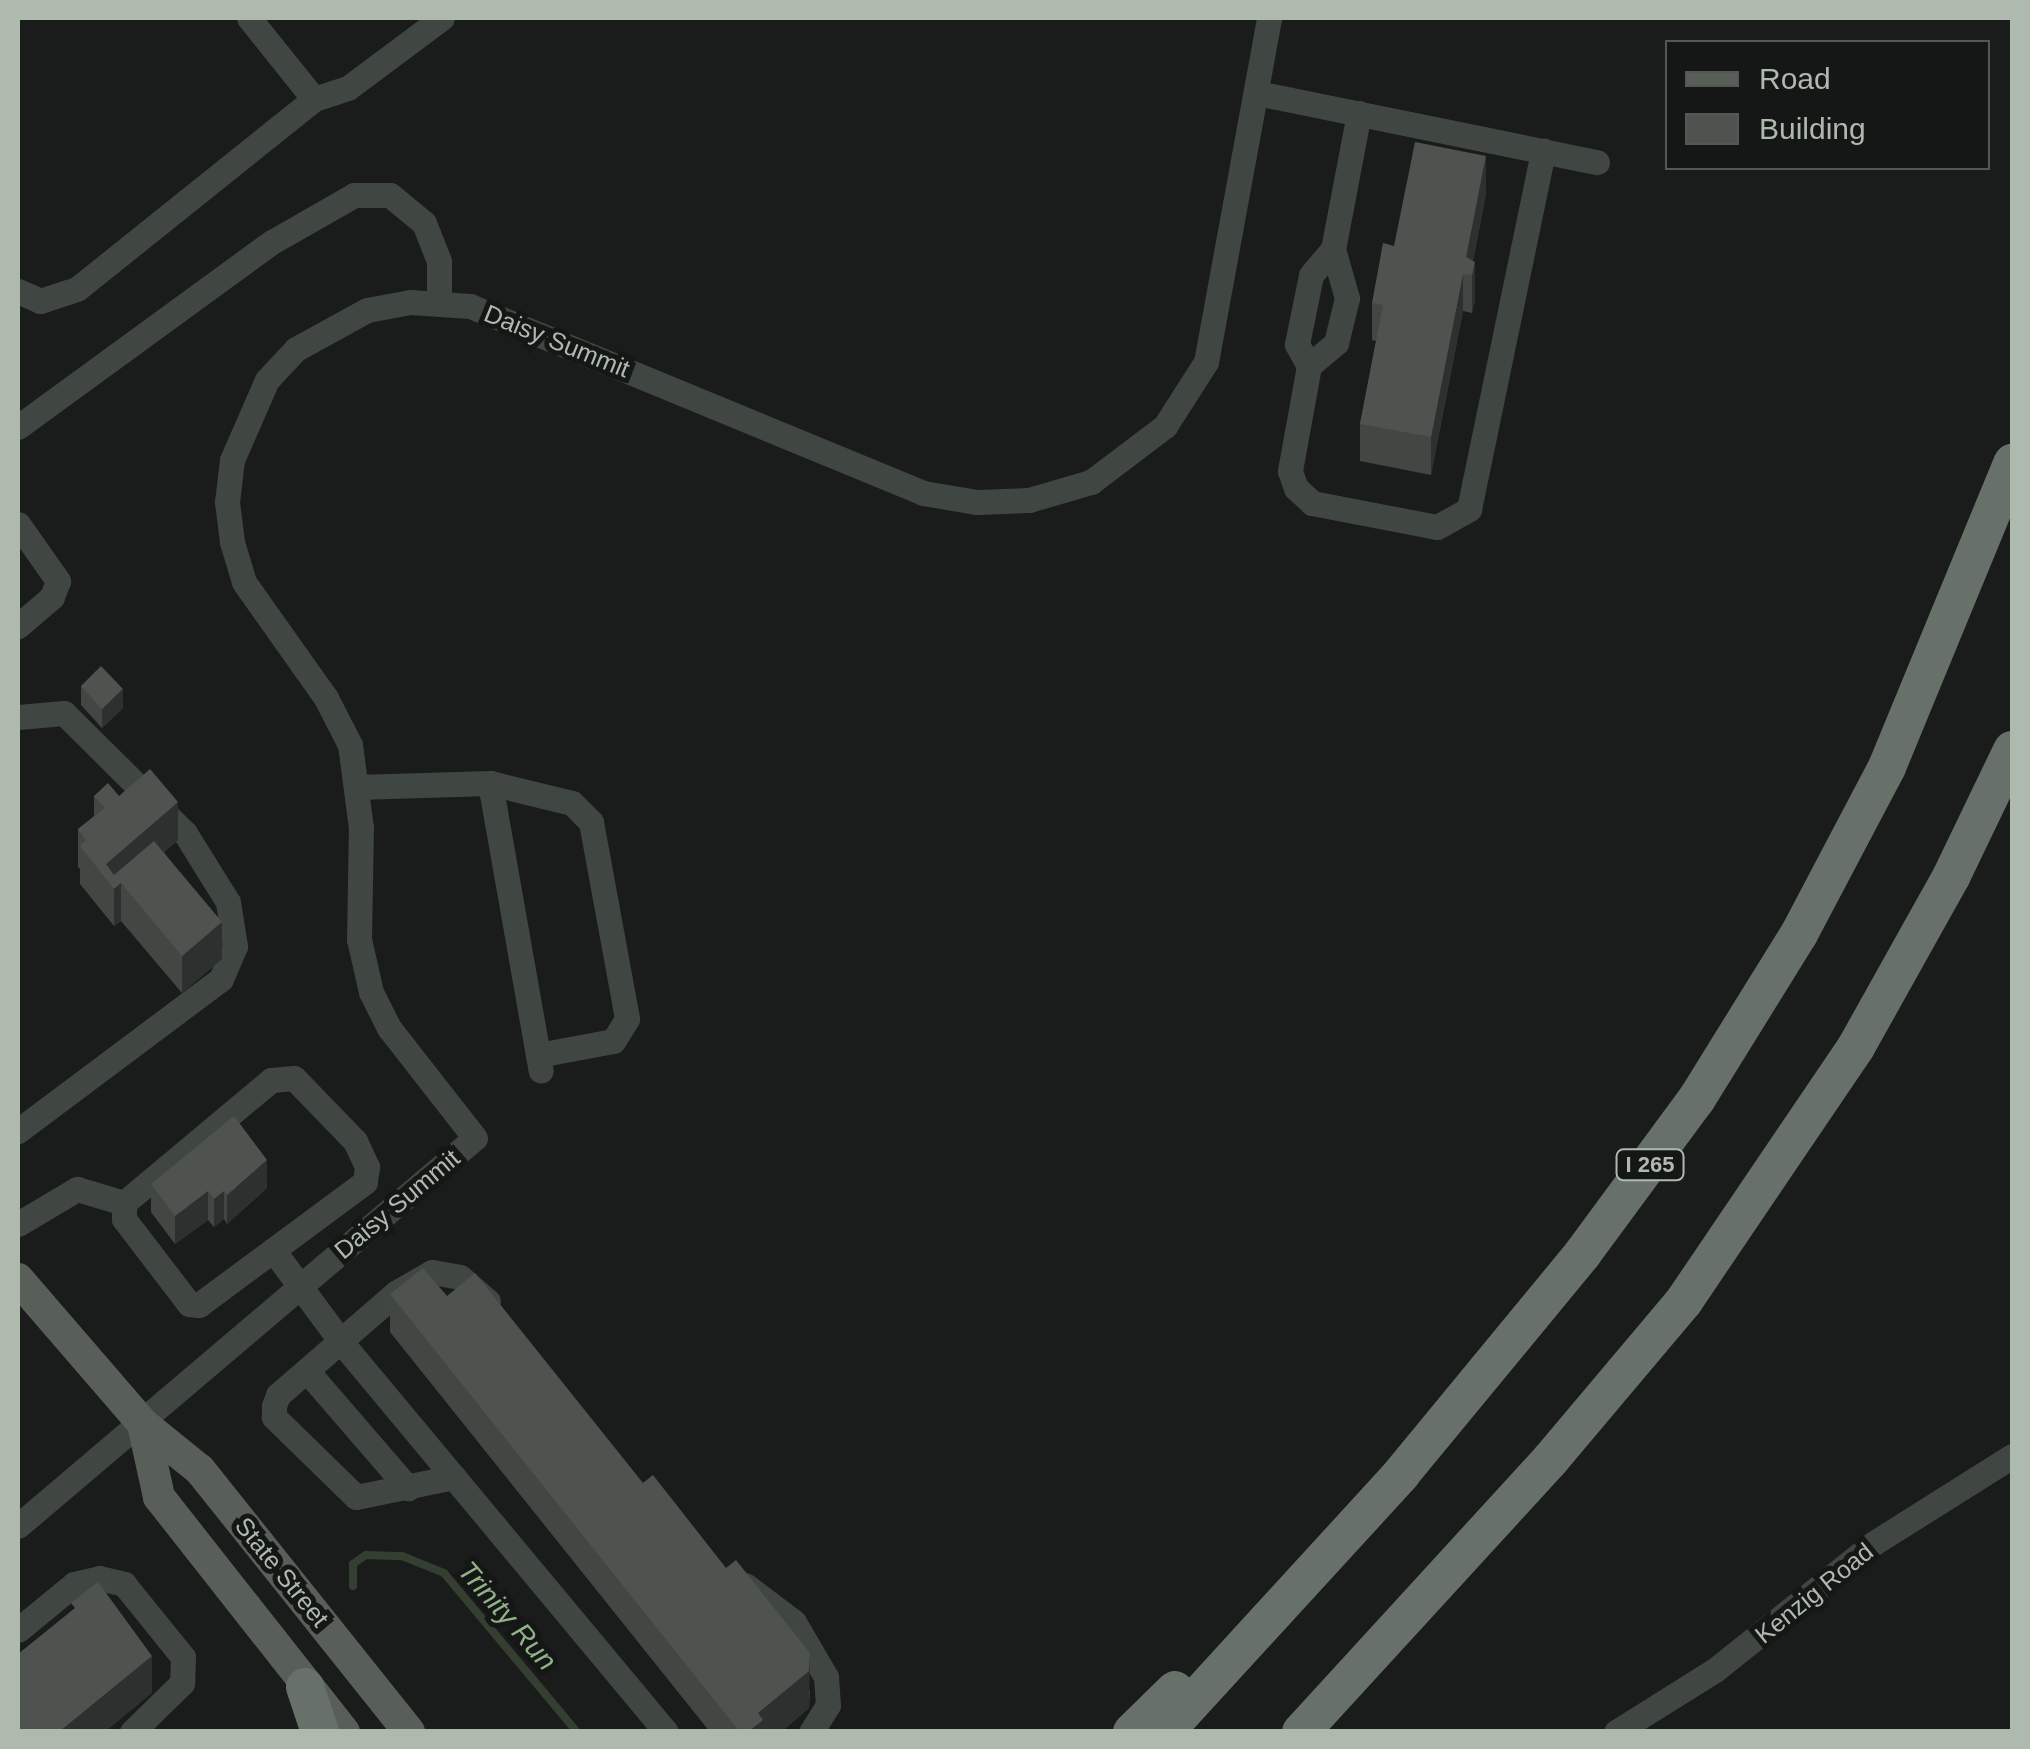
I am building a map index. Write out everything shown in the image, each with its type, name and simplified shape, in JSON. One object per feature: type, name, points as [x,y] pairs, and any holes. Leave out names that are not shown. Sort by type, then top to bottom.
[{"type":"highway","name":"I 265","points":[[1165,1732],[1401,1474],[1607,1222],[1750,1015],[1887,767],[2012,463]]},
{"type":"highway","points":[[1301,1732],[1551,1459],[1694,1286],[1856,1048],[2012,750]]},
{"type":"highway","points":[[1132,1732],[1401,1474]]},
{"type":"highway","points":[[305,1686],[320,1732]]},
{"type":"main road","name":"State Street","points":[[18,1278],[143,1424],[200,1470],[409,1732]]},
{"type":"main road","name":"State Street","points":[[143,1424],[160,1497],[344,1732]]},
{"type":"street","points":[[249,18],[314,99]]},
{"type":"street","points":[[18,291],[40,301],[76,289],[314,99],[348,88],[442,18]]},
{"type":"street","name":"Daisy Summit","points":[[299,1286],[475,1138],[389,1028],[371,992],[360,939],[357,787],[350,745],[326,698],[244,582],[227,502],[232,460],[267,380],[296,350],[366,310],[439,304],[512,319],[923,493],[977,502],[1028,500],[1091,482],[1121,464],[1192,393],[1214,328],[1269,18]]},
{"type":"street","points":[[1257,93],[1597,162]]},
{"type":"street","points":[[1359,114],[1333,250],[1347,298],[1340,335],[1309,366],[1290,471],[1308,500],[1437,526],[1469,509],[1543,151]]},
{"type":"street","points":[[18,427],[272,242],[354,195],[390,195],[424,224],[439,261],[439,304]]},
{"type":"street","points":[[1309,366],[1297,344],[1311,275],[1333,250]]},
{"type":"street","points":[[18,524],[58,581],[52,597],[18,626]]},
{"type":"street","points":[[18,716],[64,713],[185,833],[228,902],[235,946],[220,979],[18,1131]]},
{"type":"street","points":[[357,787],[490,783],[572,803],[591,822],[627,1019],[612,1041],[539,1063],[490,783]]},
{"type":"street","points":[[294,1078],[355,1141],[367,1166],[364,1182],[199,1305],[189,1304],[124,1219],[124,1203],[272,1080],[294,1078]]},
{"type":"street","points":[[18,1224],[77,1190],[124,1203]]},
{"type":"street","points":[[274,1250],[342,1343],[666,1732]]},
{"type":"street","points":[[454,1478],[368,1498],[342,1490],[274,1417],[278,1395],[397,1292],[432,1272],[478,1286],[500,1316]]},
{"type":"street","points":[[18,1526],[28,1506],[143,1424],[299,1286]]},
{"type":"street","points":[[306,1371],[408,1488]]},
{"type":"street","name":"Kenzig Road","points":[[1616,1732],[1715,1670],[1874,1543],[2012,1456]]},
{"type":"street","points":[[719,1565],[794,1622],[826,1677],[828,1705],[810,1732]]},
{"type":"street","points":[[18,1630],[74,1584],[100,1578],[124,1584],[183,1657],[182,1683],[165,1704],[132,1732]]},
{"type":"building","points":[[1415,142],[1486,156],[1466,257],[1475,262],[1472,275],[1463,274],[1431,437],[1360,424],[1383,305],[1372,303],[1383,243],[1394,246]]},
{"type":"building","points":[[101,666],[123,689],[102,709],[81,686]]},
{"type":"building","points":[[150,769],[178,802],[106,864],[114,875],[154,841],[222,922],[182,956],[121,883],[114,889],[80,846],[86,840],[78,829],[105,808],[94,796],[108,783],[119,796]]},
{"type":"building","points":[[234,1116],[267,1160],[227,1195],[224,1191],[214,1199],[208,1191],[175,1216],[151,1184]]},
{"type":"building","points":[[423,1268],[447,1296],[475,1273],[643,1483],[653,1475],[726,1568],[736,1560],[810,1653],[809,1671],[758,1713],[763,1720],[748,1732],[740,1732],[390,1294]]},
{"type":"building","points":[[98,1582],[152,1656],[59,1732],[18,1732],[18,1654],[75,1608],[71,1603]]},
{"type":"waterway","name":"Trinity Run","points":[[353,1586],[353,1564],[366,1555],[402,1556],[444,1573],[577,1732]]}]
